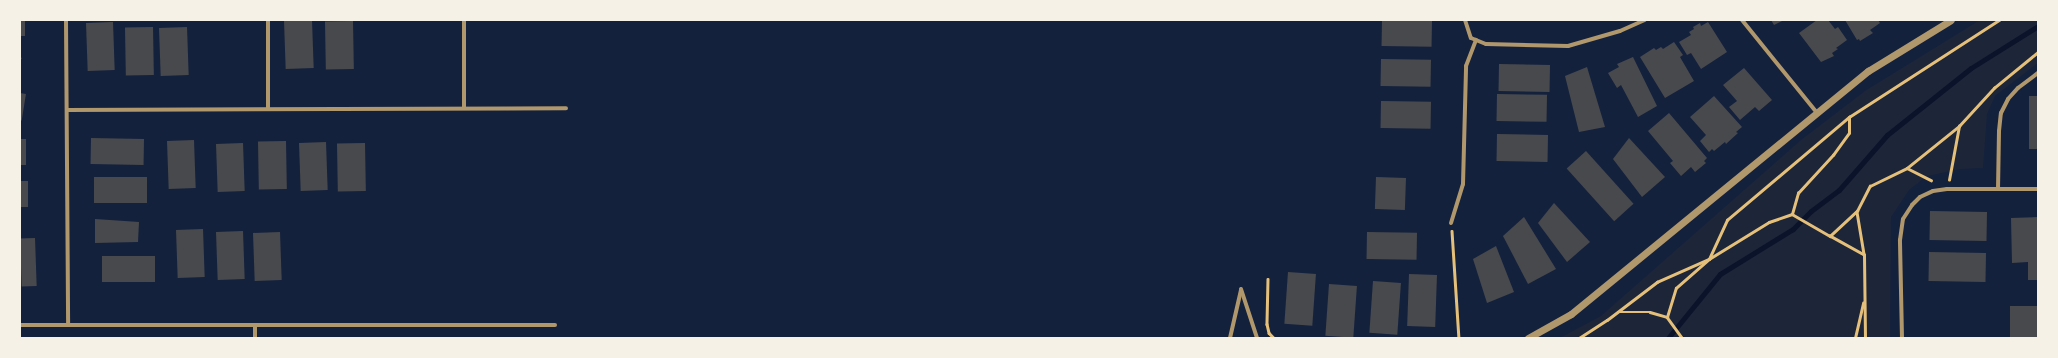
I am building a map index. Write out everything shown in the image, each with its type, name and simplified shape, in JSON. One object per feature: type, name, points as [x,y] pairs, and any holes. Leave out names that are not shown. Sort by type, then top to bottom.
[{"type":"street","points":[[66,20],[68,325]]},
{"type":"street","points":[[268,20],[268,109]]},
{"type":"street","points":[[464,20],[464,108]]},
{"type":"street","points":[[1465,20],[1471,38],[1486,44],[1568,46],[1620,31],[1645,20]]},
{"type":"street","points":[[1742,20],[1817,113]]},
{"type":"street","points":[[1528,338],[1571,314],[1868,71],[1951,20]]},
{"type":"street","points":[[1451,223],[1463,184],[1466,66],[1476,40]]},
{"type":"street","points":[[1998,189],[1999,131],[2001,113],[2008,99],[2018,88],[2038,73]]},
{"type":"street","points":[[67,110],[566,108]]},
{"type":"street","points":[[1902,338],[1900,240],[1903,219],[1912,205],[1920,197],[1933,191],[1947,189],[2038,189]]},
{"type":"street","points":[[1230,338],[1241,289],[1257,338]]},
{"type":"street","points":[[20,325],[555,325]]},
{"type":"street","points":[[255,326],[255,338]]},
{"type":"path","points":[[1667,317],[1676,288],[1709,259],[1728,220],[1849,117],[1999,20]]},
{"type":"path","points":[[1830,236],[1857,211],[1870,186],[1907,168],[1959,126],[1994,88],[2038,52]]},
{"type":"path","points":[[1792,214],[1798,193],[1833,155],[1849,133],[1849,117]]},
{"type":"path","points":[[1907,168],[1947,189],[1959,126]]},
{"type":"path","points":[[1857,211],[1864,255],[1865,338]]},
{"type":"path","points":[[1578,338],[1618,312],[1657,282],[1709,259],[1769,222],[1792,214],[1864,255]]},
{"type":"path","points":[[1451,223],[1459,338]]},
{"type":"path","points":[[1268,279],[1266,324],[1269,333],[1274,338]]},
{"type":"path","points":[[1855,338],[1864,299]]},
{"type":"path","points":[[1618,312],[1650,312],[1667,317],[1682,338]]},
{"type":"shaded area","points":[[1980,20],[2038,20],[2038,63],[1995,96],[1987,114],[1983,168],[1961,169],[1927,176],[1909,190],[1891,217],[1890,338],[1560,338],[1601,316],[1801,140],[1865,91]]},
{"type":"building","points":[[20,20],[25,20],[25,36],[20,36]]},
{"type":"building","points":[[312,20],[314,68],[286,69],[284,21]]},
{"type":"building","points":[[1382,20],[1432,21],[1432,47],[1382,46]]},
{"type":"building","points":[[1771,20],[1784,20],[1774,25]]},
{"type":"building","points":[[1817,20],[1828,20],[1835,29],[1838,27],[1847,40],[1836,48],[1838,49],[1832,53],[1834,56],[1821,62],[1799,33]]},
{"type":"building","points":[[1845,20],[1878,20],[1880,23],[1870,30],[1873,33],[1860,41],[1859,39],[1857,40]]},
{"type":"building","points":[[325,21],[353,21],[354,69],[326,69]]},
{"type":"building","points":[[113,22],[115,70],[88,71],[86,23]]},
{"type":"building","points":[[1708,22],[1727,52],[1701,69],[1691,53],[1687,55],[1679,42],[1691,35],[1689,32],[1694,29],[1693,27],[1700,23],[1701,26]]},
{"type":"building","points":[[125,27],[153,27],[154,75],[126,75]]},
{"type":"building","points":[[187,27],[189,75],[161,76],[159,28]]},
{"type":"building","points":[[1674,42],[1683,55],[1680,57],[1694,81],[1665,98],[1640,57],[1654,48],[1656,50],[1661,47],[1663,49]]},
{"type":"building","points":[[1633,57],[1657,106],[1638,117],[1621,85],[1617,88],[1608,73],[1619,67],[1617,64]]},
{"type":"building","points":[[1381,59],[1431,60],[1431,87],[1381,86]]},
{"type":"building","points":[[1499,64],[1550,65],[1550,92],[1499,91]]},
{"type":"building","points":[[1587,67],[1605,127],[1579,132],[1565,76]]},
{"type":"building","points":[[1744,68],[1772,100],[1759,111],[1755,107],[1740,120],[1729,107],[1737,101],[1723,85]]},
{"type":"building","points":[[20,93],[26,94],[22,121],[20,120]]},
{"type":"building","points":[[1497,94],[1547,95],[1547,122],[1497,121]]},
{"type":"building","points":[[1714,96],[1742,127],[1726,144],[1725,142],[1714,151],[1712,149],[1709,152],[1700,141],[1706,135],[1690,117]]},
{"type":"building","points":[[2029,96],[2038,96],[2038,149],[2029,149]]},
{"type":"building","points":[[1381,101],[1431,102],[1431,129],[1381,128]]},
{"type":"building","points":[[1669,113],[1707,158],[1704,161],[1706,163],[1695,172],[1691,167],[1681,176],[1670,163],[1673,161],[1648,131]]},
{"type":"building","points":[[1497,134],[1548,135],[1548,162],[1497,161]]},
{"type":"building","points":[[91,138],[144,139],[144,165],[91,164]]},
{"type":"building","points":[[1629,138],[1665,177],[1642,197],[1613,159]]},
{"type":"building","points":[[20,139],[26,139],[26,165],[20,165]]},
{"type":"building","points":[[194,140],[196,188],[169,189],[167,141]]},
{"type":"building","points":[[258,141],[286,141],[287,189],[259,189]]},
{"type":"building","points":[[326,142],[328,190],[301,191],[299,143]]},
{"type":"building","points":[[243,143],[245,191],[218,192],[216,144]]},
{"type":"building","points":[[337,143],[365,143],[366,191],[338,191]]},
{"type":"building","points":[[1586,151],[1634,204],[1614,221],[1567,168]]},
{"type":"building","points":[[94,177],[147,177],[147,203],[94,203]]},
{"type":"building","points":[[1376,177],[1406,178],[1405,210],[1375,209]]},
{"type":"building","points":[[20,181],[28,181],[28,207],[20,207]]},
{"type":"building","points":[[1554,203],[1590,242],[1567,262],[1538,223]]},
{"type":"building","points":[[1930,211],[1987,212],[1986,241],[1929,240]]},
{"type":"building","points":[[1524,217],[1556,269],[1528,284],[1503,236]]},
{"type":"building","points":[[2038,217],[2038,280],[2028,280],[2028,262],[2012,263],[2011,218]]},
{"type":"building","points":[[95,219],[139,222],[138,242],[95,243]]},
{"type":"building","points":[[203,229],[205,277],[178,278],[176,230]]},
{"type":"building","points":[[243,231],[245,279],[218,280],[216,232]]},
{"type":"building","points":[[280,232],[282,280],[255,281],[253,233]]},
{"type":"building","points":[[1367,232],[1417,233],[1417,260],[1367,259]]},
{"type":"building","points":[[35,238],[37,286],[22,286],[20,239]]},
{"type":"building","points":[[1496,246],[1514,292],[1487,303],[1473,259]]},
{"type":"building","points":[[1929,252],[1986,253],[1985,282],[1928,281]]},
{"type":"building","points":[[102,256],[155,256],[155,282],[102,282]]},
{"type":"building","points":[[1288,272],[1316,274],[1312,326],[1284,324]]},
{"type":"building","points":[[1409,274],[1437,275],[1435,327],[1407,326]]},
{"type":"building","points":[[1373,281],[1401,283],[1397,335],[1369,333]]},
{"type":"building","points":[[1329,284],[1357,286],[1353,338],[1325,336]]},
{"type":"building","points":[[2010,306],[2038,306],[2038,338],[2010,338]]},
{"type":"waterway","points":[[1668,338],[1720,274],[1793,229],[1811,211],[1839,190],[1887,135],[1971,68],[2038,26]]}]
